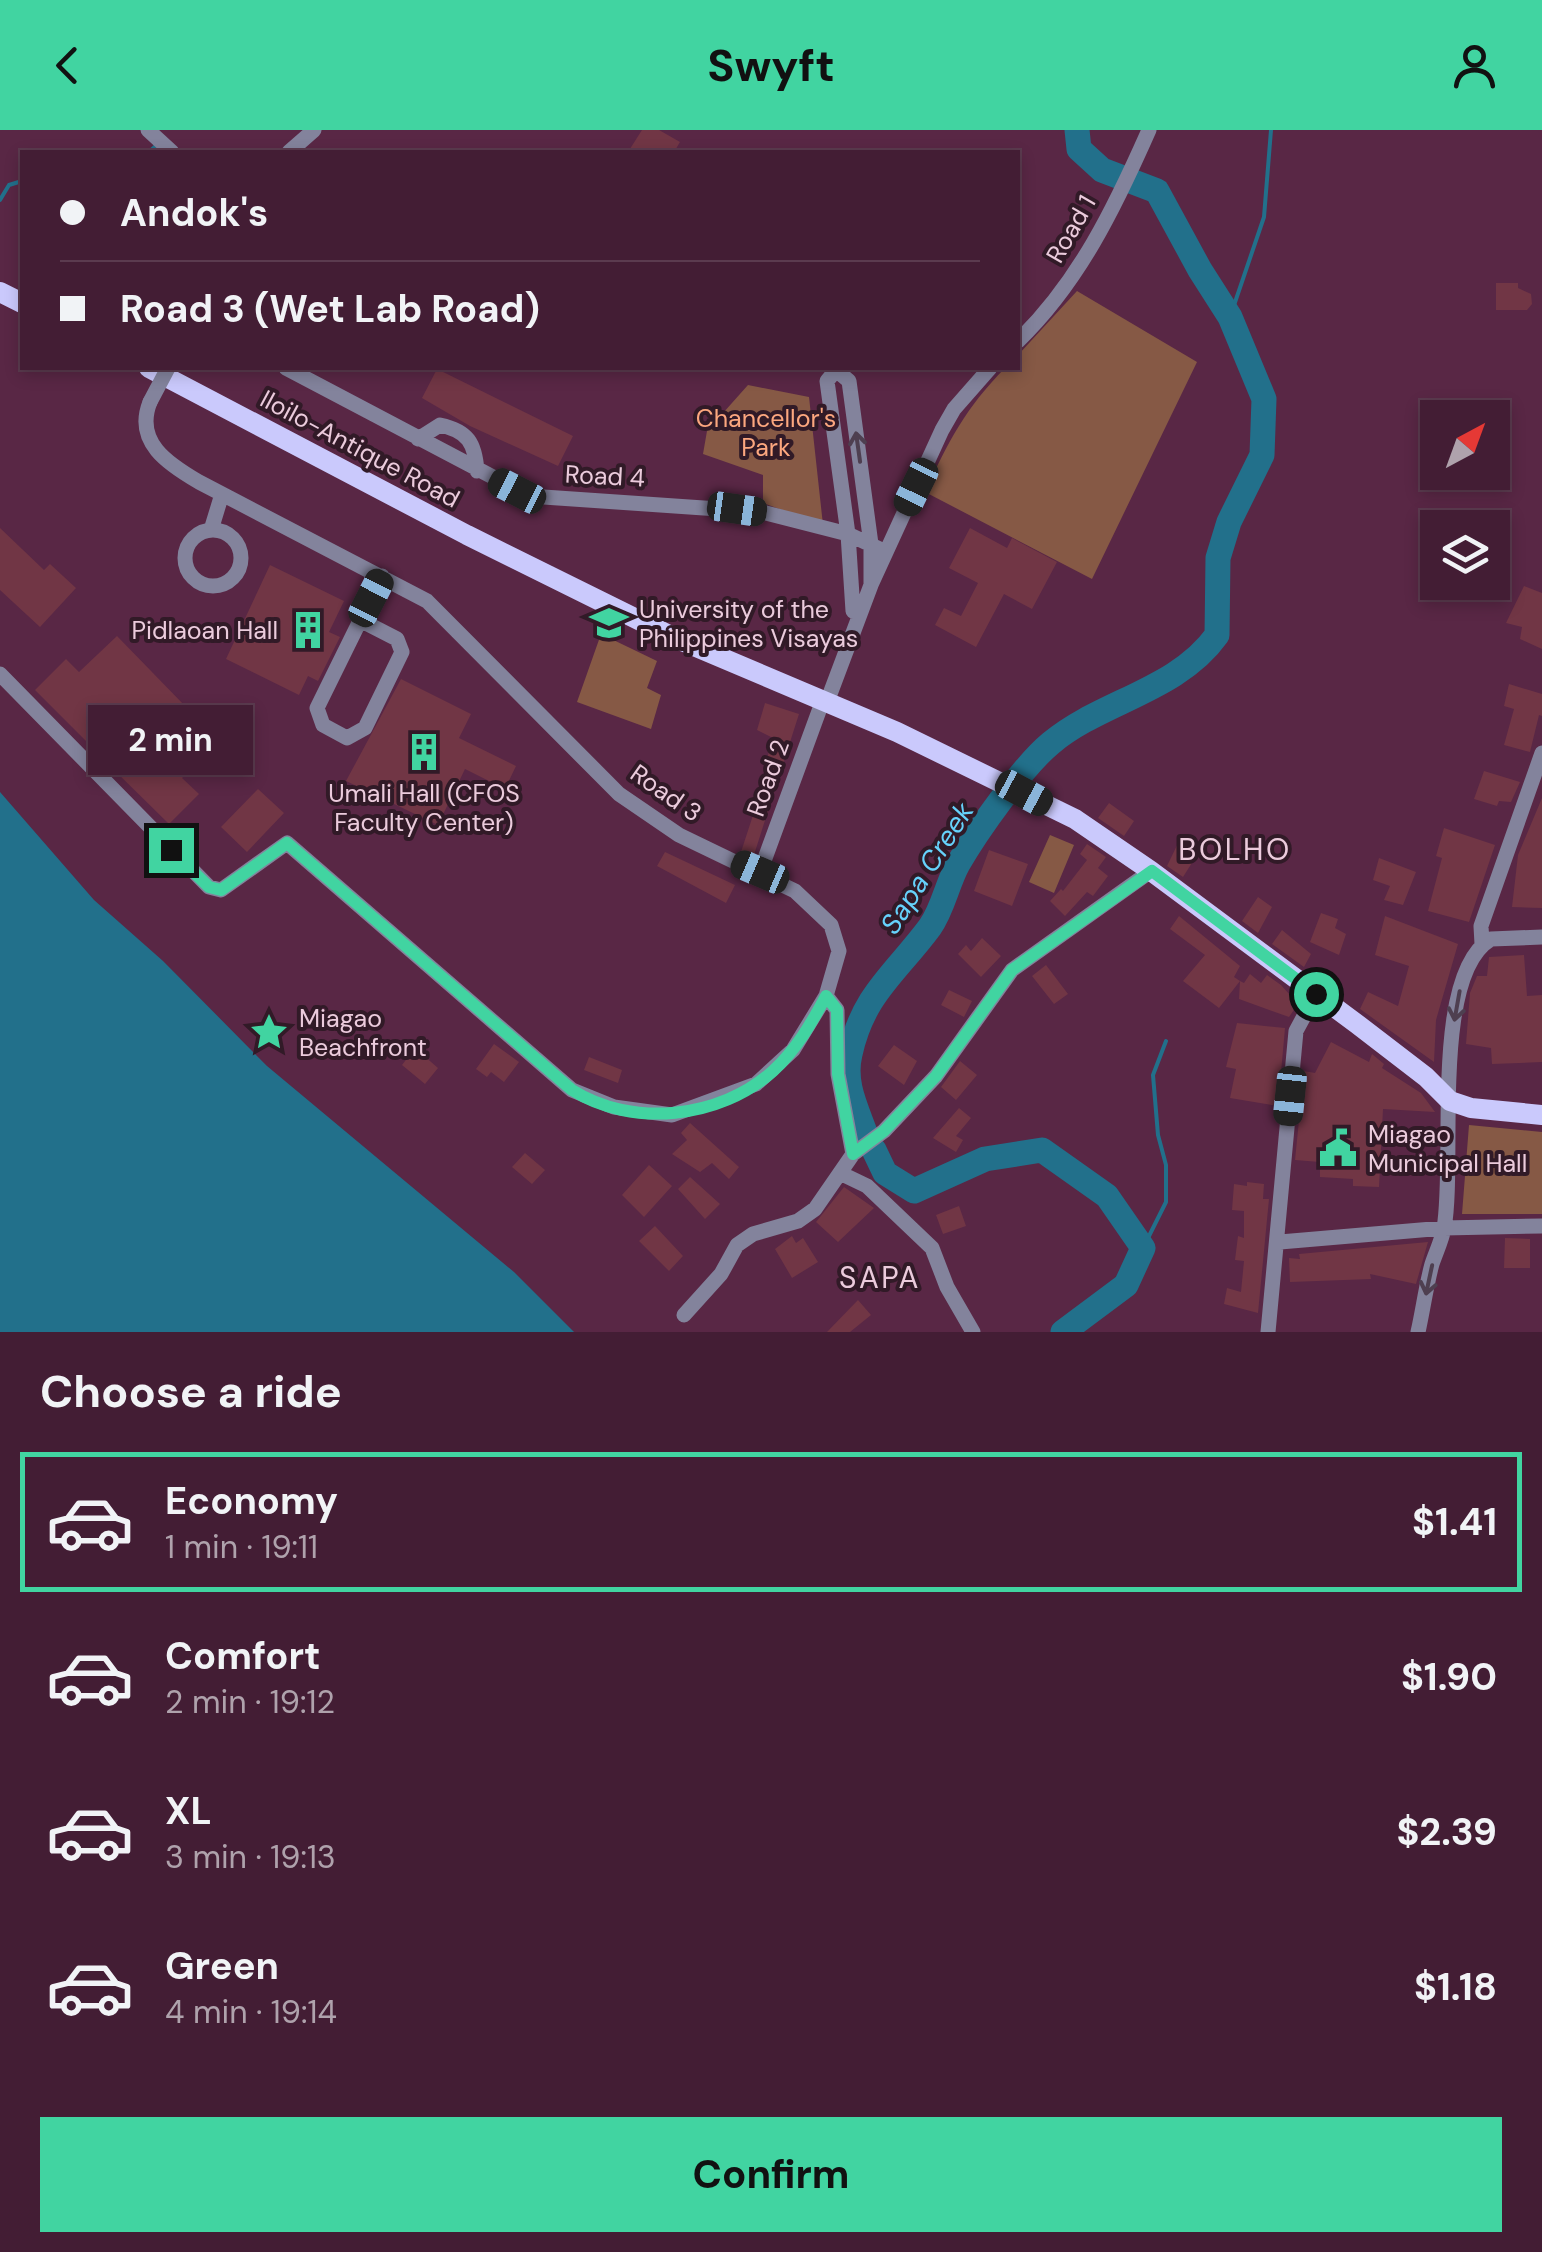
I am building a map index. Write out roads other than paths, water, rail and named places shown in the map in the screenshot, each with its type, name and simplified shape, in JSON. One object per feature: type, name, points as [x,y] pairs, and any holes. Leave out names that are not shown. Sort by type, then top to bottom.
[{"type":"main road","name":"Iloilo-Antique Road","points":[[154,370],[675,638],[992,776],[1075,820],[1152,871],[1446,1090]]},
{"type":"main road","points":[[1446,1090],[1474,1099],[1542,1104]]},
{"type":"main road","points":[[1446,1090],[1471,1108],[1542,1114]]},
{"type":"street","points":[[291,150],[314,130]]},
{"type":"street","name":"Road 1","points":[[1020,339],[1054,305],[1074,277],[1149,130]]},
{"type":"street","name":"Road 3","points":[[0,674],[209,887],[221,890],[287,843],[572,1090],[614,1107],[672,1115],[756,1084],[792,1050],[826,996],[839,952],[831,925],[814,905],[760,872],[694,844],[641,811],[427,601],[188,476],[155,450],[145,422],[150,402],[167,370]]},
{"type":"street","name":"Road 4","points":[[290,370],[529,496],[737,509],[848,534],[879,548]]},
{"type":"street","points":[[853,610],[848,534],[827,381],[836,370],[849,380],[879,548]]},
{"type":"street","points":[[823,700],[879,548],[954,408],[988,370]]},
{"type":"street","points":[[418,439],[440,425],[466,435],[476,448],[478,471]]},
{"type":"street","points":[[210,530],[222,494]]},
{"type":"street","points":[[360,620],[397,639],[402,652],[364,728],[348,738],[323,726],[317,708],[360,620],[382,576]]},
{"type":"street","points":[[823,700],[853,610],[870,577]]},
{"type":"street","name":"Road 2","points":[[760,872],[823,700]]},
{"type":"street","points":[[1418,1332],[1444,1228],[1450,1165],[1446,1090],[1461,983],[1486,942],[1481,926],[1537,782],[1542,753]]},
{"type":"street","points":[[684,1314],[721,1274],[737,1244],[753,1234],[798,1221],[816,1209],[853,1154],[884,1131],[936,1076],[1012,970],[1152,871]]},
{"type":"street","points":[[1486,942],[1542,937]]},
{"type":"street","points":[[1268,1332],[1280,1242],[1296,1031],[1316,994]]},
{"type":"street","points":[[826,996],[837,1010],[838,1074],[853,1154]]},
{"type":"street","points":[[842,1174],[867,1186],[932,1248],[946,1286],[973,1332]]},
{"type":"street","points":[[1280,1242],[1444,1228],[1542,1226]]},
{"type":"water","points":[[0,792],[94,900],[163,961],[267,1066],[514,1272],[574,1332],[0,1332]]},
{"type":"waterway","name":"Sapa Creek","points":[[866,1135],[848,1075],[850,1054],[863,1015],[882,985],[930,927],[966,850],[1040,753],[1092,716],[1181,670],[1217,635],[1218,558],[1229,522],[1262,455],[1264,399],[1230,317],[1157,191],[1102,170],[1079,149],[1077,130]]},
{"type":"waterway","name":"Sapa Creek","points":[[1230,317],[1264,217],[1271,130]]},
{"type":"waterway","points":[[151,150],[159,143]]},
{"type":"waterway","points":[[0,200],[9,185],[20,182]]},
{"type":"waterway","points":[[1143,1248],[1166,1202],[1166,1165],[1158,1135],[1153,1075],[1166,1041]]},
{"type":"waterway","name":"Sapa Creek","points":[[874,1150],[885,1173],[914,1191],[985,1159],[1042,1150],[1107,1196],[1143,1248],[1126,1285],[1063,1332]]},
{"type":"place","name":"University of the Philippines Visayas","points":[[609,623]]},
{"type":"place","name":"Pidlaoan Hall","points":[[308,630]]},
{"type":"place","name":"Umali Hall (CFOS Faculty Center)","points":[[424,752]]},
{"type":"place","name":"Miagao Beachfront","points":[[269,1032]]},
{"type":"place","name":"Miagao Municipal Hall","points":[[1338,1148]]},
{"type":"district","name":"BOLHO","points":[[1235,849]]},
{"type":"district","name":"SAPA","points":[[880,1277]]},
{"type":"park label","name":"Chancellor's Park","points":[[766,432]]}]
